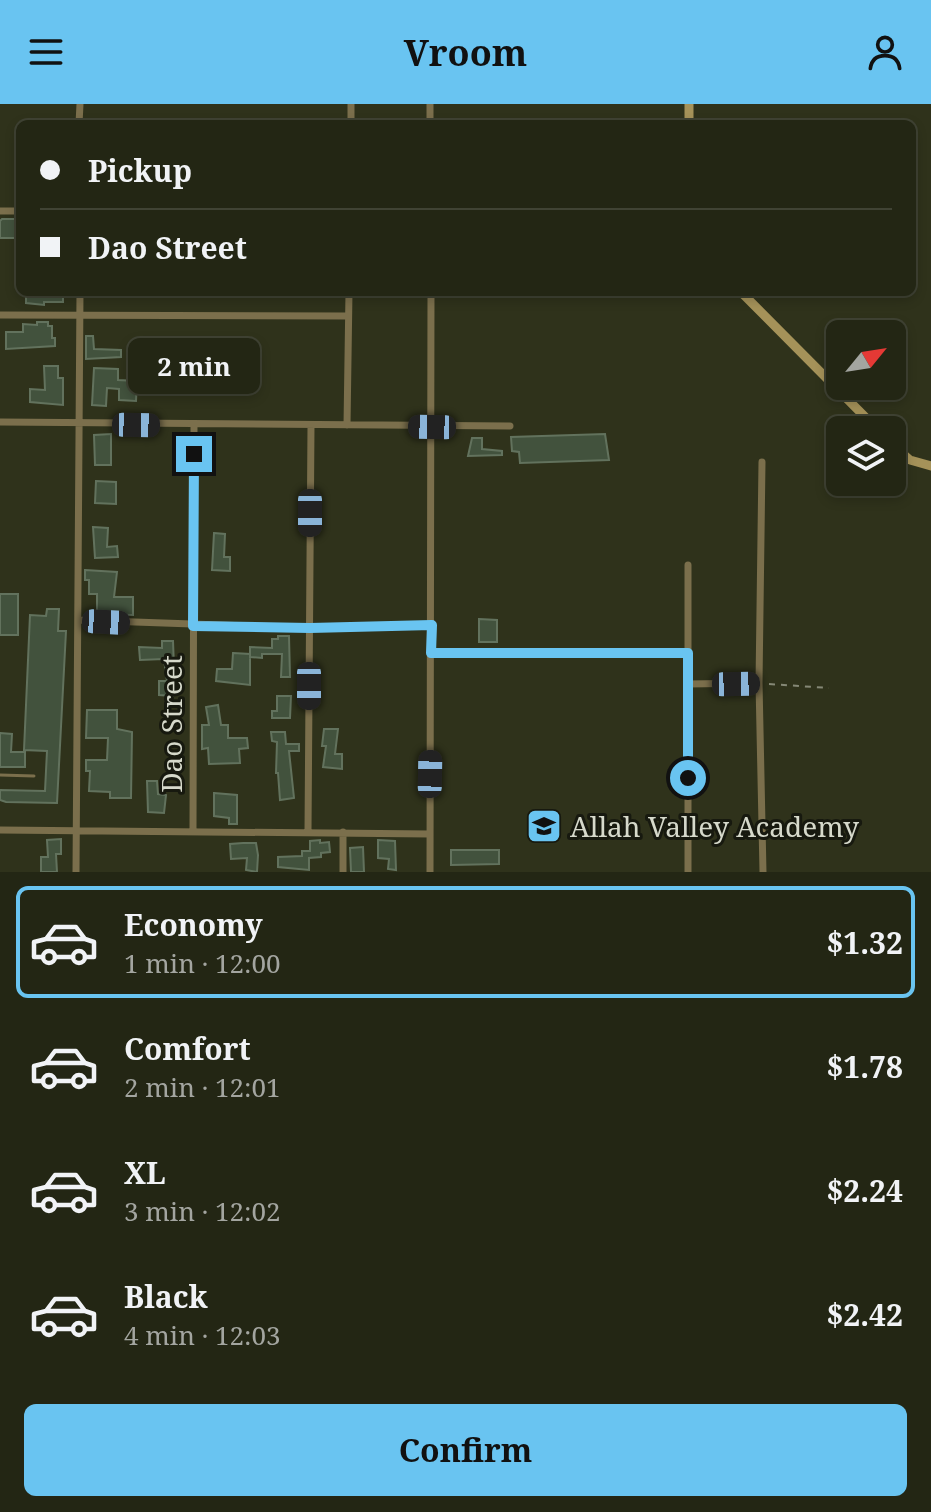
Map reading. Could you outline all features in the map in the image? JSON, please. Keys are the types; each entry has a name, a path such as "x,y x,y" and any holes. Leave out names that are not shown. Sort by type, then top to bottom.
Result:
{"street":[{"path":"76,872 80,296"},
{"path":"347,425 349,296"},
{"path":"430,872 431,296"},
{"path":"745,296 864,416"},
{"path":"0,315 348,316"},
{"path":"0,422 194,426 510,426"},
{"name":"Dao Street","path":"193,830 194,426"},
{"path":"308,831 311,426"},
{"path":"906,456 931,466"},
{"path":"762,462 759,683 763,872"},
{"path":"688,565 688,872"},
{"path":"78,620 310,628 432,625"},
{"path":"431,653 688,653"},
{"path":"688,684 759,683"},
{"path":"0,830 430,834"},
{"path":"343,832 343,872"}],"lane":[{"path":"0,775 34,776"}],"path":[{"path":"759,683 829,688"}],"building":[{"path":"16,219 16,238 0,238 0,221"},
{"path":"26,296 63,296 63,302 44,302 44,305 26,303"},
{"path":"37,322 48,322 48,326 52,326 55,346 6,349 6,332 23,332 23,324 37,325"},
{"path":"86,336 93,336 94,349 121,350 121,357 86,359"},
{"path":"44,366 58,366 58,378 63,378 63,405 30,402 30,389 45,390"},
{"path":"94,368 118,369 118,380 137,381 136,401 119,400 119,389 107,388 106,406 92,405"},
{"path":"111,434 111,465 95,465 94,435"},
{"path":"605,434 609,460 520,463 519,452 512,451 511,437"},
{"path":"472,438 482,438 482,449 502,451 502,455 468,456"},
{"path":"96,481 116,482 116,504 95,503"},
{"path":"93,527 108,528 107,547 117,546 118,557 95,558"},
{"path":"214,533 225,534 224,557 230,557 230,571 212,570"},
{"path":"85,570 117,572 114,597 133,597 133,615 97,614 97,594 89,594"},
{"path":"0,594 18,594 18,635 0,635"},
{"path":"47,609 59,609 58,631 66,631 57,803 6,802 0,800 0,790 45,791 47,751 24,750 30,615 46,616"},
{"path":"479,619 497,620 497,642 479,642"},
{"path":"278,636 289,636 290,677 281,677 282,654 250,657 250,647 272,648 272,639 278,639"},
{"path":"162,641 173,641 174,667 182,669 181,678 174,677 173,696 159,695 159,681 167,681 164,659 140,660 139,647 162,648"},
{"path":"233,653 250,654 250,685 216,681 217,669 232,669"},
{"path":"277,696 291,696 290,718 272,718 272,711 277,711"},
{"path":"218,705 221,725 228,725 228,738 247,738 248,748 239,749 240,763 209,764 208,748 202,749 202,725 209,725 206,707"},
{"path":"87,710 117,710 117,729 132,732 131,798 110,798 110,792 89,791 90,771 86,771 86,760 107,760 108,738 86,738"},
{"path":"324,729 338,729 335,754 342,754 342,769 323,767 326,746 322,746"},
{"path":"271,732 285,732 286,744 299,744 299,751 289,751 294,798 280,800 276,773 277,742 272,741"},
{"path":"0,733 12,734 11,752 25,752 25,767 0,767"},
{"path":"147,781 157,781 158,794 166,795 164,813 148,812"},
{"path":"214,793 237,795 237,824 229,824 229,818 214,816"},
{"path":"61,839 61,854 56,854 57,872 41,872 41,857 48,857 47,840"},
{"path":"320,840 320,843 329,842 330,852 309,858 309,870 278,867 278,857 302,856 302,851 310,851 310,841"},
{"path":"378,840 395,841 396,870 388,869 389,859 378,858"},
{"path":"256,843 257,872 246,870 247,858 231,859 230,844"},
{"path":"363,847 364,872 351,872 350,848"},
{"path":"451,850 499,850 499,864 451,865"}],"place":[{"name":"Allah Valley Academy","path":"544,826"}],"route":[{"path":"194,454 193,626 310,628 432,625 431,653 688,653 688,778"}]}
